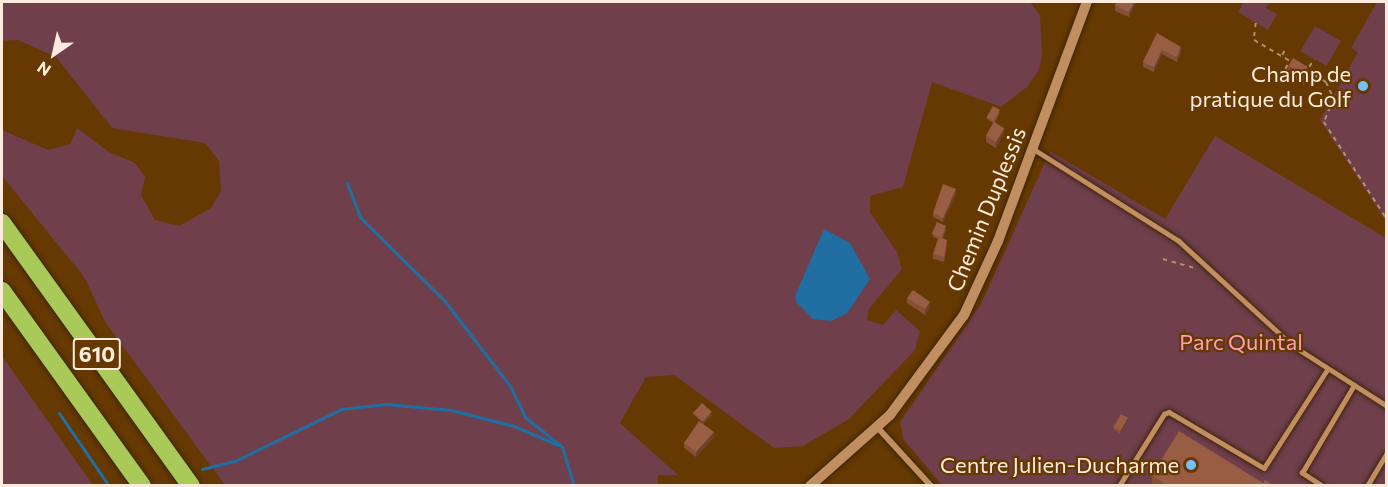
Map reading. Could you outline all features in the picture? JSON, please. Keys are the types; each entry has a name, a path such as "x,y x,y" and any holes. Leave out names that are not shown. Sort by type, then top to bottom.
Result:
{"highway":[{"name":"610","path":"2,223 191,486"},
{"name":"610","path":"2,291 142,486"}],"street":[{"name":"Chemin Duplessis","path":"810,486 878,428 911,391 964,315 987,268 1087,2"},
{"path":"878,428 931,486"}],"lane":[{"path":"1032,148 1179,241 1274,330 1328,370 1386,405"},
{"path":"1119,486 1164,414 1169,412 1264,468 1328,370"},
{"path":"1322,486 1302,473 1354,385"},
{"path":"1368,486 1386,454"}],"path":[{"path":"1256,23 1254,40 1326,82 1334,99 1324,122 1386,218"},
{"path":"1281,56 1286,48"},
{"path":"1307,71 1314,59"},
{"path":"1290,61 1285,69 1290,72"},
{"path":"1163,258 1201,271"}],"green space":[{"path":"2,2 1030,2 1040,15 1042,55 1039,70 1027,87 1001,107 932,82 903,187 870,196 870,212 897,252 902,269 869,309 867,320 883,325 896,310 920,331 915,350 849,419 803,446 774,448 674,375 646,377 620,423 678,475 658,475 658,485 225,485 105,322 85,278 2,176 2,130 48,150 70,144 77,128 109,152 135,163 145,177 141,195 155,220 179,226 211,208 221,191 219,161 205,143 112,128 56,57 18,40 2,41"},
{"path":"1244,2 1270,2 1266,8 1277,14 1268,30 1238,12"},
{"name":"Champ de pratique du Golf","path":"1377,2 1386,2 1386,221 1320,120 1358,52 1351,48"},
{"path":"1315,26 1341,41 1326,66 1300,51"},
{"name":"Parc Quintal","path":"1215,136 1386,238 1386,485 942,485 903,439 900,422 981,304 1050,151 1165,219"},
{"path":"2,356 40,410 93,485 2,485"}],"water":[{"path":"824,229 850,243 870,279 847,313 831,321 813,319 796,302 795,296"}],"building":[{"path":"1117,2 1134,2 1129,12 1115,5"},
{"path":"1157,33 1181,47 1177,57 1162,50 1154,67 1143,62"},
{"path":"1293,58 1308,67 1303,74 1288,66"},
{"path":"993,106 1000,110 993,121 986,117"},
{"path":"994,122 1004,128 996,142 986,136"},
{"path":"943,184 956,189 943,218 933,213"},
{"path":"937,222 946,226 941,238 932,234"},
{"path":"939,237 947,240 944,257 933,254"},
{"path":"913,290 930,302 925,309 907,298"},
{"path":"702,403 712,412 703,421 693,413"},
{"path":"1121,414 1128,418 1120,431 1114,427"},
{"path":"699,421 714,432 696,452 684,443"},
{"name":"Centre Julien-Ducharme","path":"1179,431 1263,483 1265,480 1274,486 1168,486 1152,475"}],"waterway":[{"path":"347,183 360,217 444,300 510,386 525,417 562,447 574,486"},
{"path":"202,469 235,461 341,409 386,404 451,410 514,426 558,445"},
{"path":"59,413 109,486"}],"place":[{"name":"Champ de pratique du Golf","path":"1363,86"},
{"name":"Centre Julien-Ducharme","path":"1191,465"}]}
